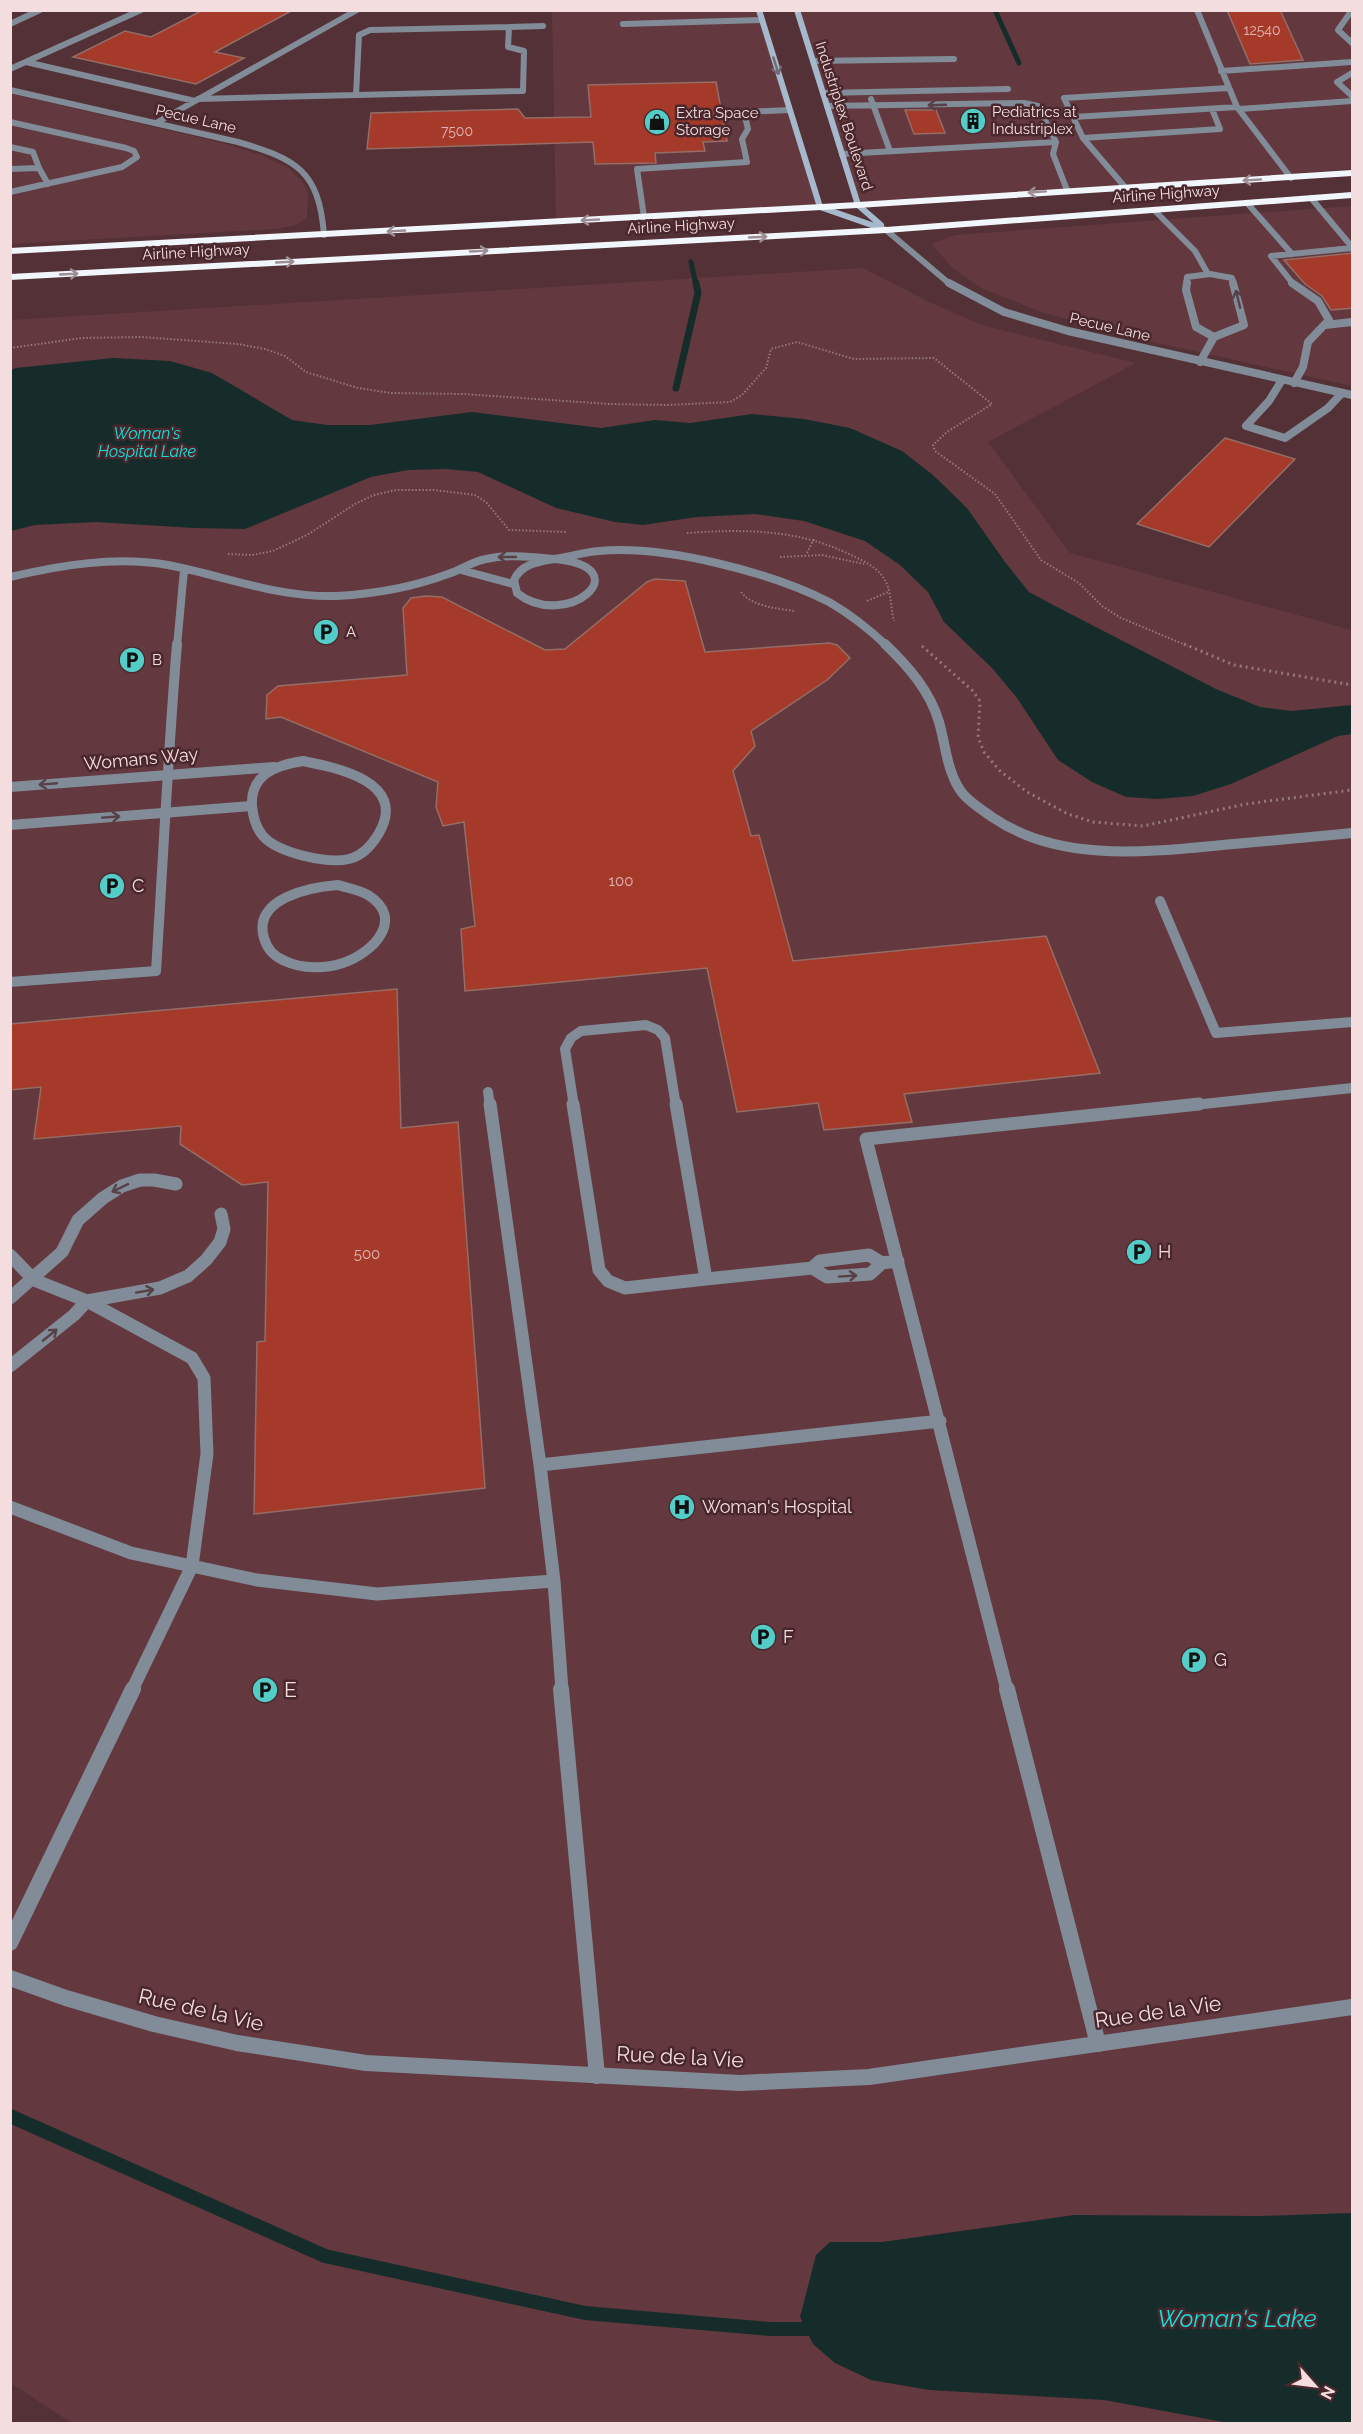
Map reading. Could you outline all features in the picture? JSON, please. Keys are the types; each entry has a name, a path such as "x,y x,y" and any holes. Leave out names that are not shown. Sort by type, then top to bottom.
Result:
{"highway":[{"name":"Airline Highway","path":"10,251 858,205 1124,186 1353,173"},
{"name":"Airline Highway","path":"10,277 886,230 1353,195"}],"street":[{"path":"12,23 40,10"},
{"path":"10,69 141,10"},
{"path":"156,123 357,10"},
{"path":"759,10 820,207"},
{"name":"Industriplex Boulevard","path":"797,10 858,205 886,230"},
{"path":"1197,10 1238,109 1291,178"},
{"path":"1352,10 1338,30 1353,43"},
{"path":"622,24 761,20"},
{"path":"356,94 359,35 370,30 543,26"},
{"path":"26,62 196,100 523,91 524,51 508,47 509,27"},
{"path":"813,61 954,59"},
{"path":"1221,71 1353,62"},
{"path":"1353,73 1337,82 1353,96"},
{"path":"1124,186 1083,138 1064,98 1228,87"},
{"path":"823,93 1008,89"},
{"name":"Pecue Lane","path":"10,90 252,147 292,164 312,181 319,196 324,235"},
{"path":"869,92 891,151"},
{"path":"1074,117 1353,101"},
{"path":"830,114 874,109 1012,102 1038,106 1056,142 1053,154 1067,190"},
{"path":"827,106 874,109"},
{"path":"1083,138 1220,129 1212,109"},
{"path":"644,217 637,169 747,162 742,140 748,129 744,112 789,110"},
{"path":"10,122 126,148 134,151 137,157 122,167 10,192"},
{"path":"842,154 1056,142"},
{"path":"10,147 33,152 48,184"},
{"path":"10,169 39,168"},
{"path":"1311,198 1353,248"},
{"path":"1247,203 1292,254"},
{"name":"Industriplex Boulevard","path":"820,207 886,230"},
{"path":"1154,210 1195,251 1208,274"},
{"name":"Pecue Lane","path":"886,230 942,279 968,295 1005,312 1038,323 1200,362 1353,395"},
{"path":"1294,382 1304,371 1306,347 1311,338 1329,320 1318,301 1290,282 1271,256 1353,248"},
{"path":"1200,362 1215,337 1244,325 1232,278 1208,274 1188,277 1186,290 1196,327 1215,337"},
{"path":"1325,325 1353,322"},
{"path":"1282,380 1269,401 1246,423 1249,429 1286,438 1328,408 1342,393"},
{"path":"10,577 80,563 145,562 266,591 319,597 416,584 461,570 477,560 493,558 557,559 571,560 592,570 597,577 597,585 592,592 572,603 545,604 523,597 516,591 513,584 521,570 531,564 557,559 600,551 644,553 705,562 791,585 827,601 864,627 890,650 919,683 936,714 951,771 962,793 989,816 1017,832 1087,849 1126,853 1353,833"},
{"path":"10,982 156,971 166,813 166,774 184,570"},
{"path":"461,570 513,584"},
{"path":"303,761 328,765 364,780 379,791 387,803 386,819 380,834 370,846 356,856 327,860 276,846 264,837 255,824 252,806 251,790 259,778 274,767 303,761"},
{"name":"Womans Way","path":"10,787 274,767"},
{"path":"10,825 252,806"},
{"path":"338,885 357,889 373,897 383,908 387,921 384,935 374,947 359,958 340,965 320,968 300,966 282,961 269,952 262,940 261,926 267,913 280,900 297,892 317,886 338,885"},
{"path":"1160,902 1215,1033 1353,1022"},
{"path":"706,1280 665,1038 658,1030 646,1025 581,1031 571,1038 565,1049 598,1270 608,1281 625,1288 706,1280 812,1268 820,1261 869,1255 882,1263"},
{"path":"1098,2044 866,1139 1353,1088"},
{"path":"488,1092 554,1581 566,1751 597,2076"},
{"path":"10,1298 34,1280 64,1249 74,1225 92,1206 112,1192 137,1180 157,1179 176,1184"},
{"path":"10,1366 74,1315 87,1301 160,1288 188,1276 206,1260 220,1242 224,1228 221,1214"},
{"path":"10,1255 34,1280 87,1301 192,1358 204,1378 207,1454 192,1566 10,1942"},
{"path":"812,1268 827,1277 870,1274 882,1263 898,1261"},
{"path":"540,1465 940,1421"},
{"path":"10,1507 131,1553 257,1580 377,1594 554,1581"},
{"name":"Rue de la Vie","path":"10,1978 66,1998 154,2024 295,2053 366,2063 740,2083 869,2077 1353,2007"}],"path":[{"path":"10,348 82,338 141,337 238,344 265,349 285,356 306,372 358,388 391,393 463,394 609,404 668,405 730,402 752,387 766,368 771,349 797,342 854,359 934,358 992,404 987,410 947,432 933,445 935,451 995,494 1041,560 1079,583 1102,606 1121,618 1234,665 1353,685"},
{"path":"226,554 263,554 288,547 374,495 398,490 474,494 486,501 503,526 509,530 576,533"},
{"path":"686,533 749,529 786,532 840,548 872,567 885,578 890,611 896,624"},
{"path":"807,553 814,539"},
{"path":"916,640 973,691 980,701 978,737 984,752 999,770 1027,792 1068,814 1093,822 1143,826 1246,804 1353,790"}],"shaded area":[{"path":"552,11 759,11 820,207 556,222"},
{"path":"797,11 1352,11 1352,169 858,205"},
{"path":"11,94 223,143 261,155 289,168 304,184 308,194 307,218 296,225 275,229 11,244"},
{"path":"1352,206 1352,386 1144,340 1041,312 981,288 952,267 931,244 955,235"},
{"name":"Woman's Hospital","path":"863,268 929,302 982,325 1136,363 988,442 1070,553 1352,630 1352,2423 73,2424 11,2383 11,320"}],"water":[{"name":"Woman's Hospital Lake","path":"113,358 170,361 212,373 292,420 327,425 370,425 472,412 601,428 655,420 690,423 752,414 804,419 850,428 902,451 933,475 967,508 1029,592 1216,689 1260,707 1292,711 1352,705 1352,734 1338,736 1231,784 1193,796 1158,799 1126,797 1092,782 1058,760 1017,698 992,668 944,622 928,592 900,565 865,541 804,521 755,514 697,517 643,525 615,522 556,508 478,472 447,469 408,470 371,477 245,529 96,522 35,525 11,531 11,370"},
{"name":"Woman's Lake","path":"1352,2213 1352,2423 1229,2423 1104,2400 929,2390 871,2380 835,2363 813,2344 800,2317 816,2255 830,2242 882,2242 1074,2215 1260,2216"}],"building":[{"path":"203,10 293,10 215,52 244,58 196,84 73,57 125,31 151,37"},
{"path":"1227,10 1280,10 1303,60 1250,64"},
{"path":"716,82 727,141 703,142 705,151 655,153 656,163 595,164 593,142 367,149 371,113 518,109 525,118 591,117 588,85"},
{"path":"905,110 936,110 945,133 914,134"},
{"path":"1353,253 1353,308 1331,310 1322,296 1305,284 1284,260"},
{"path":"1225,438 1295,459 1209,547 1137,524"},
{"path":"655,579 685,581 705,652 829,643 837,645 850,658 827,680 751,731 755,746 733,771 751,836 759,835 793,961 1046,936 1100,1073 904,1094 912,1122 824,1130 818,1103 737,1112 707,968 465,991 461,929 475,926 464,822 443,826 436,807 438,782 281,717 266,719 267,695 278,686 407,675 403,608 411,598 442,597 545,650 565,649 647,582"},
{"path":"397,989 401,1128 458,1122 485,1488 254,1514 257,1342 265,1341 268,1182 242,1185 180,1144 181,1126 34,1139 41,1087 10,1090 10,1024"}],"waterway":[{"path":"995,10 1019,63"},
{"path":"691,262 696,285"},
{"path":"676,388 698,293 696,283"},
{"path":"10,2116 325,2256 585,2313 770,2329 820,2329"}],"place":[{"name":"Pediatrics at Industriplex","path":"973,121"},
{"name":"Extra Space Storage","path":"657,122"},
{"name":"A","path":"326,632"},
{"name":"B","path":"132,660"},
{"name":"C","path":"112,886"},
{"name":"H","path":"1139,1252"},
{"name":"Woman's Hospital","path":"682,1507"},
{"name":"F","path":"763,1637"},
{"name":"G","path":"1194,1660"},
{"name":"E","path":"265,1690"}]}
